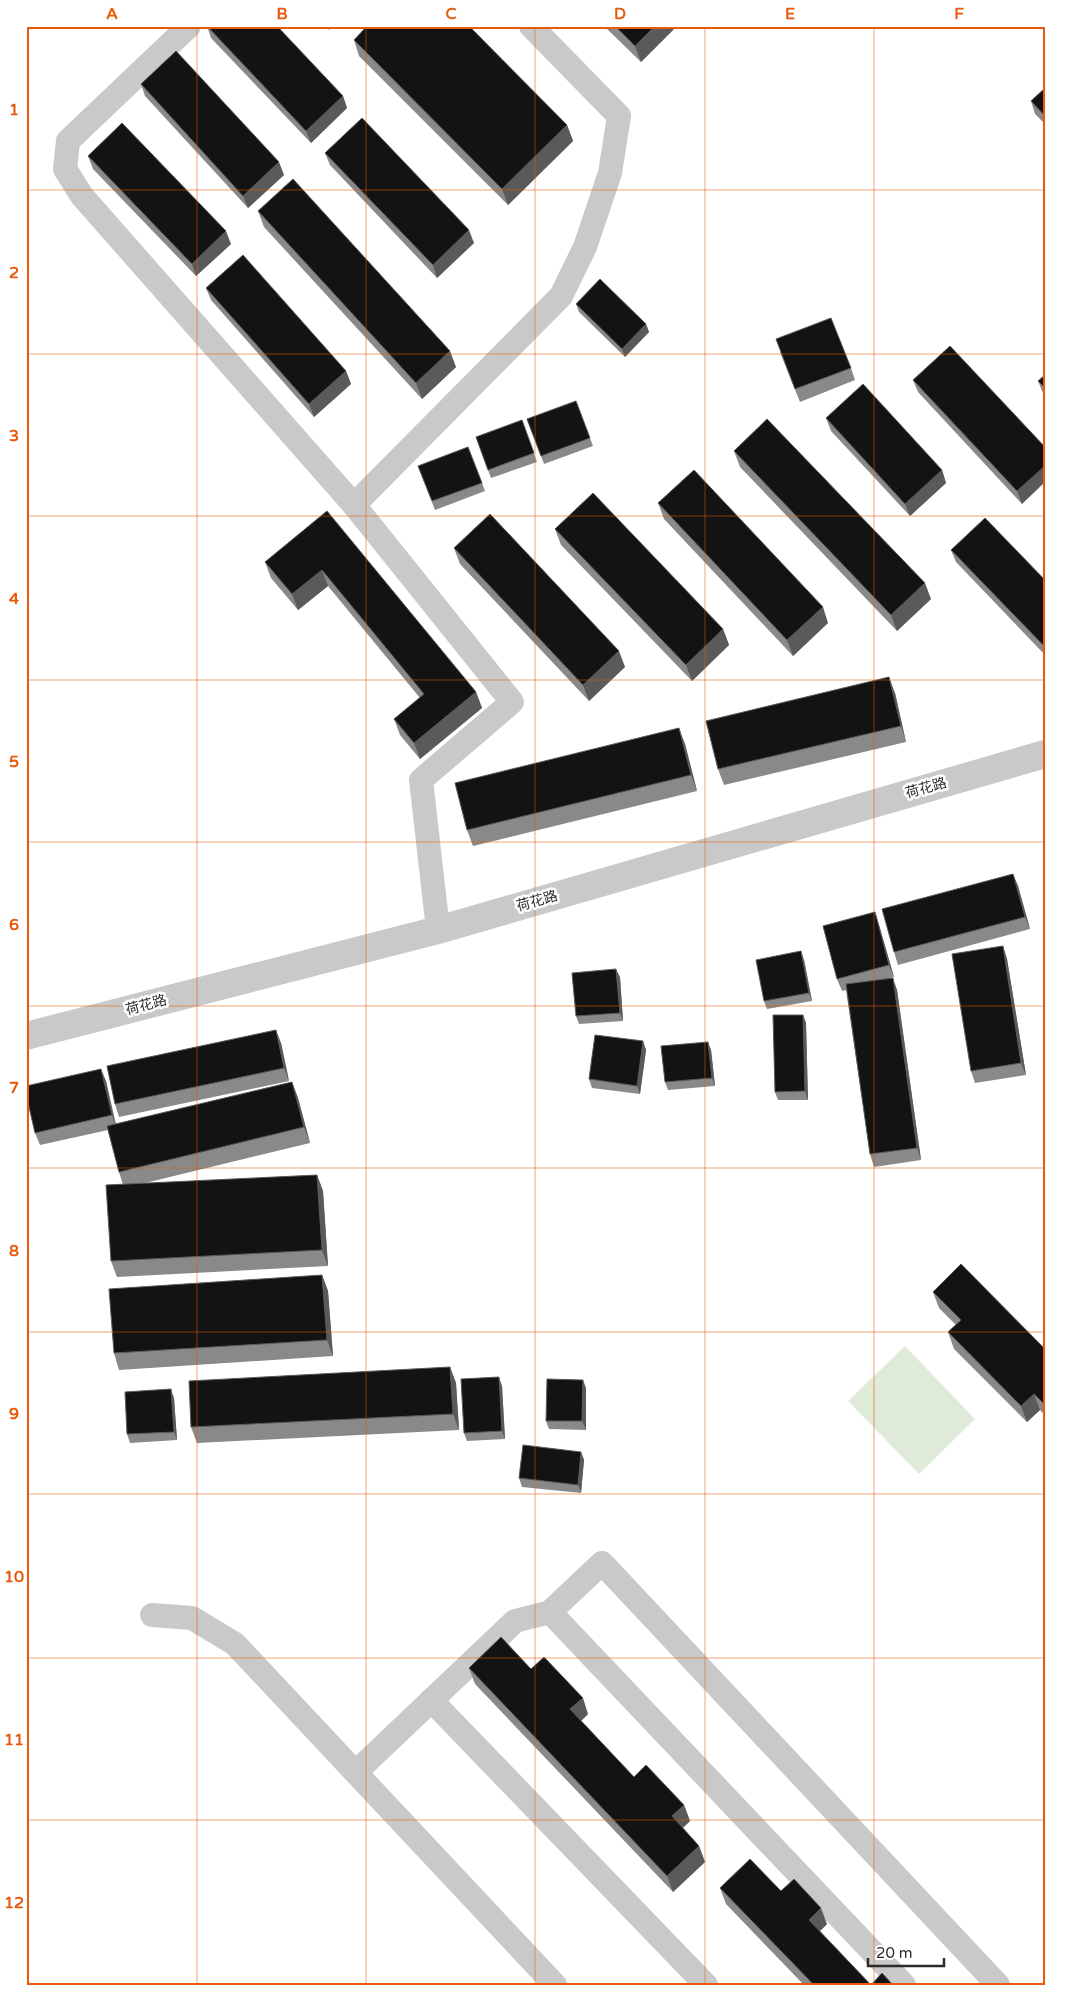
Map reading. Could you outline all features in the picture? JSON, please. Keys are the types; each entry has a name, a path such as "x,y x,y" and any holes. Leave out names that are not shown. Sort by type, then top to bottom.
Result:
{"street":[{"path":"189,26 68,141 65,169 82,196 354,505 512,702 421,780 438,930"},
{"path":"354,505 561,296 585,247 610,173 619,116 531,26"},
{"name":"荷花路","path":"26,1036 438,930 1045,754"},
{"path":"356,1772 515,1621 550,1612 602,1563 998,1985"},
{"path":"550,1612 904,1985"},
{"path":"152,1615 192,1618 236,1644 555,1985"},
{"path":"431,1700 706,1985"}],"green space":[{"path":"905,1346 975,1419 919,1474 848,1401"}],"building":[{"path":"207,26 277,26 343,96 306,131"},
{"path":"367,26 469,26 567,125 502,189 354,40"},
{"path":"615,26 655,26 635,46"},
{"path":"176,51 279,162 243,196 141,84"},
{"path":"1045,88 1045,116 1031,101"},
{"path":"362,118 469,230 433,265 325,153"},
{"path":"122,123 226,231 192,264 88,156"},
{"path":"293,179 450,351 416,383 258,211"},
{"path":"243,255 346,371 309,404 206,288"},
{"path":"600,279 646,324 622,349 576,304"},
{"path":"831,318 851,368 795,389 776,339"},
{"path":"950,346 1045,447 1045,466 1017,491 913,380"},
{"path":"1045,375 1045,388 1038,381"},
{"path":"863,384 942,470 905,504 826,418"},
{"path":"576,401 590,438 541,456 527,419"},
{"path":"767,419 925,583 891,615 734,451"},
{"path":"522,420 534,453 488,470 476,437"},
{"path":"468,447 482,483 432,501 418,466"},
{"path":"694,470 823,607 787,640 658,503"},
{"path":"593,493 723,629 686,665 555,529"},
{"path":"327,511 476,692 414,743 394,719 424,694 322,570 292,594 265,562"},
{"path":"490,514 619,651 583,685 454,548"},
{"path":"985,518 1045,580 1045,647 951,550"},
{"path":"889,677 901,726 718,769 706,721"},
{"path":"679,728 691,775 467,830 455,783"},
{"path":"1013,874 1025,917 894,952 882,909"},
{"path":"875,912 889,965 837,979 823,926"},
{"path":"1003,946 1021,1063 971,1071 952,954"},
{"path":"801,951 809,993 764,1001 756,960"},
{"path":"616,969 620,1013 576,1016 572,973"},
{"path":"893,978 917,1148 870,1154 846,984"},
{"path":"773,1015 803,1015 805,1091 775,1092"},
{"path":"276,1030 284,1068 115,1104 107,1066"},
{"path":"595,1035 643,1041 637,1086 589,1079"},
{"path":"708,1042 712,1078 665,1082 661,1046"},
{"path":"101,1069 112,1115 35,1133 26,1094 26,1086"},
{"path":"292,1082 304,1127 119,1172 107,1126"},
{"path":"317,1175 322,1250 111,1261 106,1185"},
{"path":"961,1264 1045,1349 1045,1405 1034,1394 1021,1406 948,1332 961,1320 933,1292"},
{"path":"322,1275 327,1340 114,1353 109,1289"},
{"path":"450,1367 453,1414 191,1427 189,1381"},
{"path":"499,1377 502,1431 464,1433 461,1379"},
{"path":"547,1379 583,1380 582,1421 546,1421"},
{"path":"171,1389 174,1432 127,1434 125,1392"},
{"path":"523,1445 581,1452 578,1485 519,1478"},
{"path":"501,1637 531,1669 544,1657 583,1698 570,1709 634,1777 646,1765 684,1805 672,1816 699,1846 667,1876 469,1668"},
{"path":"750,1859 781,1891 794,1879 821,1908 809,1920 871,1985 814,1985 720,1888"},
{"path":"882,1973 893,1985 871,1985"}]}
